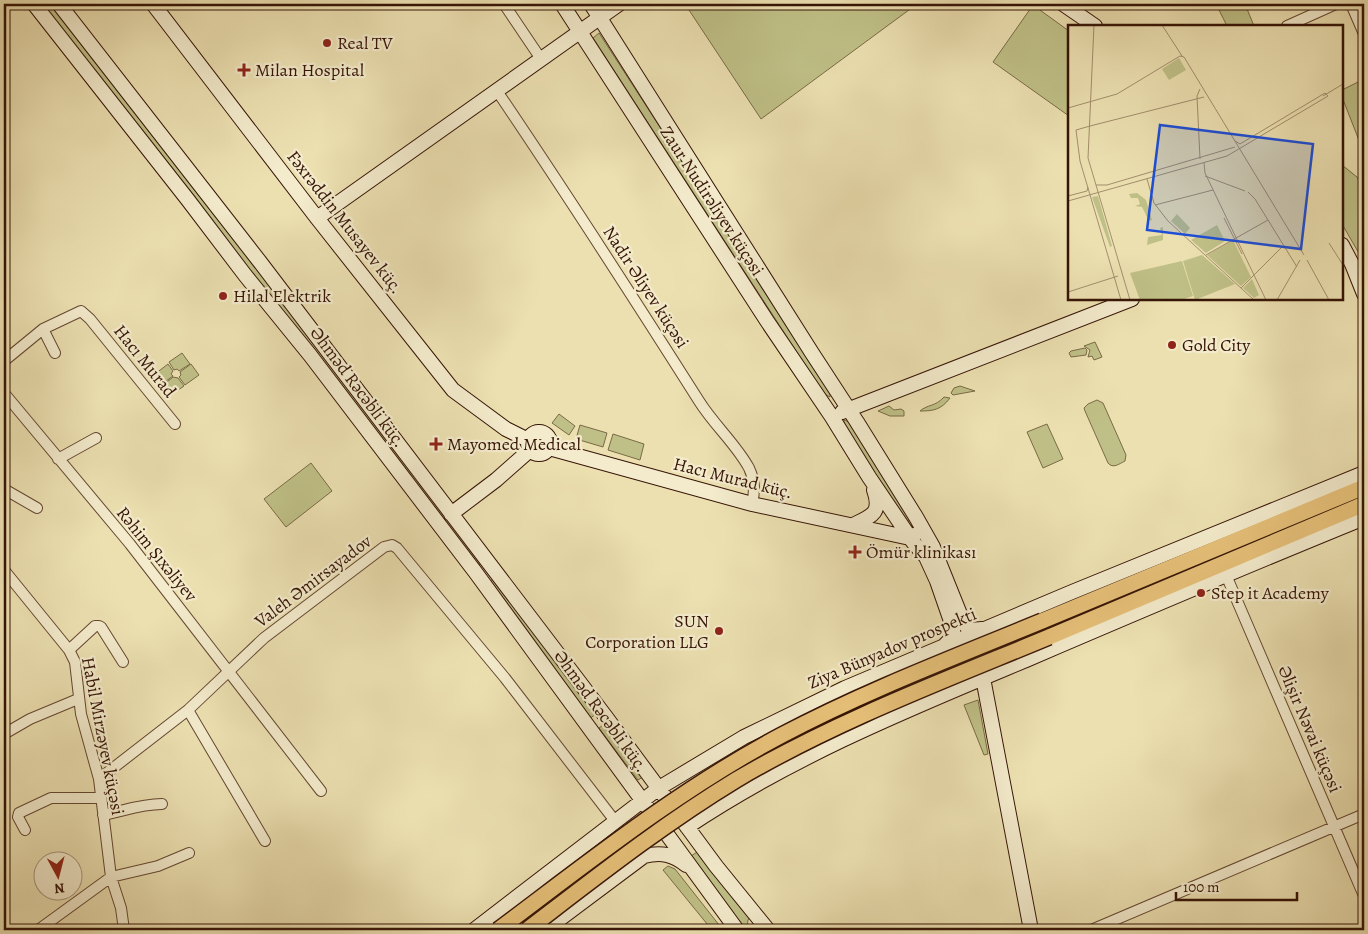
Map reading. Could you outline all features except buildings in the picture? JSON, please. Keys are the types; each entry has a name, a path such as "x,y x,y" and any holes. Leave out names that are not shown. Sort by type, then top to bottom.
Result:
{"main road":[{"name":"Əhməd Rəcəbli küç.","path":"34,4 245,275 310,355 476,573 591,728 697,876"},
{"name":"Əhməd Rəcəbli küç.","path":"58,4 260,262 606,717 687,827 768,930"},
{"name":"Fəxrəddin Musayev küç.","path":"154,4 317,218 453,390 529,445"},
{"name":"Zaur Nudirəliyev küçəsi","path":"562,4 832,417 869,477 910,538 926,557 952,621 954,633 945,645"},
{"name":"Zaur Nudirəliyev küçəsi","path":"591,4 916,518 933,547 964,624 971,630 983,629"},
{"path":"317,218 619,4"},
{"path":"1063,4 1094,25"},
{"path":"1343,247 1364,294"},
{"path":"832,417 848,408 1129,300"},
{"path":"451,514 496,480 529,445"},
{"name":"Hacı Murad küç.","path":"529,445 532,452 540,454 549,448 752,504 910,538"},
{"name":"Ziya Bünyadov prospekti","path":"474,930 659,788 744,737 817,700 945,645 1364,473"},
{"path":"853,525 872,516 877,508 876,498 869,477"},
{"name":"Ziya Bünyadov prospekti","path":"498,930 628,832 729,765 782,735 841,706 1364,487"},
{"path":"527,930 638,845 737,780 789,751 873,711 1364,504"},
{"path":"1077,606 1212,535 1311,509"},
{"path":"910,538 916,533 916,518"},
{"path":"687,827 814,752 862,730 1364,518"},
{"path":"1083,622 1226,575 1317,524"},
{"path":"476,573 489,564"},
{"path":"983,678 1031,930"},
{"path":"591,728 606,717"},
{"path":"744,737 733,752 732,758 737,770 746,777 754,778 775,774"},
{"path":"545,930 644,856 657,854 670,855 680,860 697,876 737,930"},
{"path":"561,862 583,856 594,862 600,872 600,878 598,885 591,895"}],"street":[{"path":"504,4 541,59"},
{"path":"1289,25 1336,4"},
{"path":"1351,4 1364,34"},
{"name":"Nadir Əliyev küçəsi","path":"498,91 669,351 714,424 734,446 749,468 755,483 752,504"},
{"name":"Hacı Murad","path":"43,330 81,311 90,318 175,424"},
{"path":"4,361 43,330 54,353"},
{"name":"Rəhim Şıxəliyev","path":"4,393 130,544 321,791"},
{"path":"58,459 96,438"},
{"path":"4,489 38,508"},
{"name":"Valeh Əmirsayadov","path":"99,779 188,710 272,633 384,547 392,545 397,548 505,678 615,821"},
{"name":"Habil Mirzəyev küçəsi","path":"4,570 69,650 75,662 78,698 99,779 111,877 121,908 124,930"},
{"name":"Əlişir Nəvai küçəsi","path":"1226,575 1364,896"},
{"path":"69,650 95,626 99,626 102,627 123,662"},
{"path":"4,734 30,719 78,698"},
{"path":"188,710 265,841"},
{"path":"25,830 18,817 19,814 46,800 51,798 101,798"},
{"path":"103,816 129,810 138,805 162,804"},
{"path":"1091,930 1364,814"},
{"path":"38,930 111,877 158,866 189,853"}],"green space":[{"path":"39,4 50,4 484,562 479,565"},
{"path":"685,4 917,4 761,119"},
{"path":"1216,4 1245,4 1254,25 1226,25"},
{"path":"1033,5 1068,30 1068,115 993,62"},
{"path":"599,33 830,390 830,397 824,394 593,38"},
{"path":"1364,79 1364,153 1343,100 1343,90"},
{"path":"1343,166 1357,177 1364,189 1364,206 1359,208 1364,222 1364,262 1343,226"},
{"path":"1095,342 1102,357 1094,360 1092,356 1088,357 1090,350 1084,346"},
{"path":"1085,348 1087,350 1086,355 1071,357 1069,353 1071,351"},
{"path":"182,353 190,364 179,371 177,369 174,370 169,362"},
{"path":"168,364 173,371 171,374 173,376 162,384 155,374"},
{"path":"191,364 199,375 185,385 179,377 181,375 180,372"},
{"path":"173,377 178,378 184,386 171,395 163,385"},
{"path":"960,386 975,391 953,395 951,393 954,388"},
{"path":"944,397 950,398 940,407 933,410 920,411 938,402"},
{"path":"1097,400 1103,403 1126,455 1125,461 1116,465 1112,466 1108,463 1084,408"},
{"path":"889,406 894,410 901,409 904,411 904,416 890,416 878,411"},
{"path":"559,414 575,426 569,435 552,423"},
{"path":"844,420 852,423 909,516 906,527 844,428"},
{"path":"1047,424 1063,459 1043,468 1027,432"},
{"path":"580,425 607,433 603,447 576,439"},
{"path":"613,434 644,444 640,460 608,450"},
{"path":"311,463 332,491 286,527 264,499"},
{"path":"495,578 595,715 590,718 490,581"},
{"path":"978,700 988,754 984,755 964,705"},
{"path":"603,725 643,777 638,780 599,728"},
{"path":"697,852 750,917 747,930 745,930 691,856"},
{"path":"668,866 675,869 723,930 712,930 663,870"}],"place":[{"name":"Real TV","path":"327,43"},
{"name":"Milan Hospital","path":"244,70"},
{"name":"Hilal Elektrik","path":"223,296"},
{"name":"Gold City","path":"1172,345"},
{"name":"Mayomed Medical","path":"436,444"},
{"name":"Ömür klinikası","path":"855,552"},
{"name":"Step it Academy","path":"1201,593"},
{"name":"SUN Corporation LLG","path":"719,631"}]}
